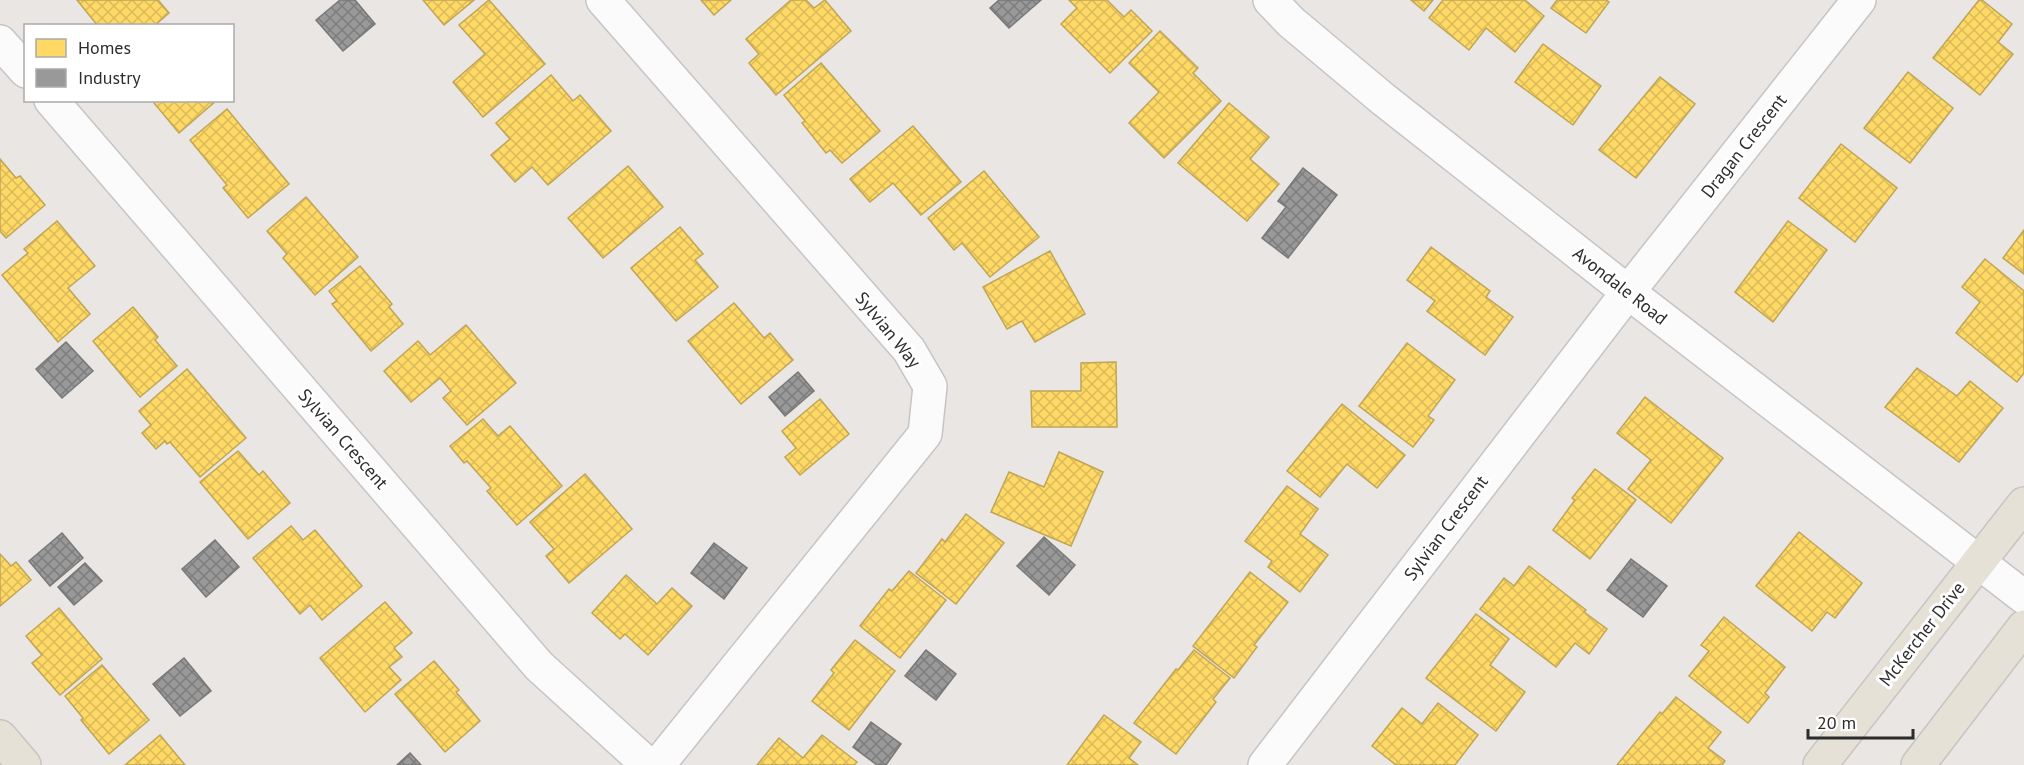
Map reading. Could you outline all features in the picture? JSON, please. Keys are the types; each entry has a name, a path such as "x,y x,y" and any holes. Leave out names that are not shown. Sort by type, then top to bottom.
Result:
{"main road":[{"name":"McKercher Drive","path":"1820,765 2024,504"},
{"path":"1918,765 2024,627"},
{"path":"0,737 24,765"}],"street":[{"name":"Sylvian Way","path":"603,0 909,350 930,386 925,434 658,765"},
{"name":"Avondale Road","path":"1270,0 1291,22 1383,99 1628,292 2024,597"},
{"name":"Dragan Crescent","path":"1628,292 1859,0"},
{"path":"0,42 24,69"},
{"name":"Sylvian Crescent","path":"53,102 539,666 648,765"},
{"name":"Sylvian Crescent","path":"1265,765 1628,292"}],"building: Homes":[{"path":"77,0 158,0 169,13 156,24 96,24"},
{"path":"423,0 474,0 444,25"},
{"path":"489,0 545,64 483,117 453,82 485,54 459,25"},
{"path":"701,0 731,0 714,15"},
{"path":"791,0 806,0 814,8 825,0 851,31 776,95 749,63 759,54 746,39"},
{"path":"1069,0 1107,0 1124,17 1131,10 1152,31 1110,73 1061,24 1077,8"},
{"path":"1411,0 1433,0 1424,11"},
{"path":"1443,0 1525,0 1544,16 1515,52 1486,28 1469,50 1429,18"},
{"path":"1557,0 1606,0 1609,2 1586,33 1551,8"},
{"path":"1979,0 2012,24 1998,42 2013,54 1980,95 1933,58"},
{"path":"1160,31 1198,68 1193,73 1221,101 1164,158 1129,123 1159,92 1129,63"},
{"path":"1543,44 1601,86 1573,125 1515,82"},
{"path":"821,63 880,131 842,163 830,150 826,153 802,123 805,121 784,95"},
{"path":"1908,72 1953,108 1910,163 1864,128"},
{"path":"551,75 573,101 580,95 611,131 548,185 532,167 515,182 491,155 510,139 496,123"},
{"path":"1660,77 1695,104 1636,178 1599,150"},
{"path":"155,102 215,102 179,133"},
{"path":"1229,103 1269,137 1250,159 1279,184 1247,221 1178,163"},
{"path":"227,109 289,184 248,218 223,188 227,185 190,140"},
{"path":"913,126 961,182 921,215 893,183 870,202 850,179"},
{"path":"1841,144 1897,188 1855,242 1799,198"},
{"path":"0,159 16,178 20,176 45,205 6,238 0,231"},
{"path":"628,166 663,207 603,258 568,218"},
{"path":"984,171 1039,237 990,277 962,243 954,250 928,218"},
{"path":"306,197 358,257 315,295 283,258 287,254 267,231"},
{"path":"57,221 95,266 68,288 90,314 58,342 2,275 28,253 24,249"},
{"path":"1788,221 1827,250 1773,322 1735,292"},
{"path":"680,227 703,254 695,260 718,287 676,321 631,268"},
{"path":"2024,230 2024,274 2003,258"},
{"path":"1431,247 1490,291 1486,297 1513,317 1485,355 1427,311 1435,301 1407,280"},
{"path":"1050,251 1085,314 1035,342 1022,321 1007,329 983,287"},
{"path":"1985,259 2024,291 2024,373 2017,382 1956,333 1980,302 1962,287"},
{"path":"360,266 392,304 389,307 403,324 371,351 332,304 337,301 329,291"},
{"path":"734,303 764,338 770,333 793,360 741,404 688,341"},
{"path":"133,307 158,337 155,340 177,366 140,397 93,341"},
{"path":"466,325 516,383 467,425 443,398 451,391 440,378 411,402 384,371 418,341 430,355"},
{"path":"1407,343 1455,380 1428,416 1434,420 1413,447 1359,406"},
{"path":"1116,362 1117,427 1032,427 1031,391 1081,391 1081,363"},
{"path":"1917,368 1957,396 1970,381 2003,408 1959,462 1885,407"},
{"path":"187,369 246,438 200,477 170,442 167,444 165,441 156,449 142,433 151,425 139,411"},
{"path":"1645,397 1723,458 1671,523 1628,489 1651,460 1617,433"},
{"path":"820,399 849,434 800,475 785,457 796,448 782,431"},
{"path":"1342,404 1405,455 1377,488 1347,464 1320,497 1287,471"},
{"path":"483,419 498,436 510,426 562,486 517,525 487,491 491,488 467,461 464,463 450,446"},
{"path":"238,451 259,475 263,471 290,503 248,539 200,482"},
{"path":"1059,452 1103,472 1071,546 991,512 1009,472 1044,487"},
{"path":"1595,469 1636,500 1590,559 1553,530 1575,500 1572,498"},
{"path":"585,474 632,529 569,583 546,556 554,549 530,522"},
{"path":"1287,486 1318,509 1300,534 1328,555 1300,592 1268,567 1272,561 1245,541"},
{"path":"966,514 1004,543 956,604 916,573 942,539 945,542"},
{"path":"291,526 303,540 315,530 362,586 322,620 310,605 300,614 253,558"},
{"path":"1799,532 1862,583 1835,618 1827,612 1812,631 1756,586"},
{"path":"0,554 11,566 16,562 31,580 0,606"},
{"path":"1529,566 1607,629 1589,654 1575,643 1556,667 1480,609 1504,578 1514,586"},
{"path":"909,571 946,600 900,658 860,626 889,589 892,591"},
{"path":"1250,572 1288,602 1254,645 1257,647 1234,678 1193,646"},
{"path":"626,575 657,604 672,588 692,606 648,655 625,634 620,639 592,613"},
{"path":"385,602 412,633 394,648 402,657 389,667 401,680 365,712 320,658"},
{"path":"59,608 102,659 60,695 32,663 42,655 26,636"},
{"path":"1476,614 1509,639 1490,665 1525,692 1496,731 1426,678"},
{"path":"1724,617 1785,667 1765,693 1769,697 1748,723 1689,676 1709,651 1701,645"},
{"path":"855,640 895,671 849,730 812,701 834,673 831,670"},
{"path":"1194,650 1230,678 1213,699 1216,702 1176,754 1134,723 1176,669 1178,670"},
{"path":"434,661 459,690 456,692 480,721 445,752 395,694"},
{"path":"102,665 149,720 109,754 65,696"},
{"path":"1676,697 1721,732 1708,748 1725,761 1722,765 1617,765 1660,712 1662,714"},
{"path":"1438,703 1478,735 1455,765 1396,765 1372,746 1402,708 1422,724"},
{"path":"1104,715 1141,742 1129,758 1138,765 1067,765"},
{"path":"160,735 185,765 125,765"},
{"path":"822,735 857,762 854,765 757,765 779,738 803,758"}],"building: Industry":[{"path":"340,0 355,0 375,24 343,51 316,20"},
{"path":"999,0 1041,0 1009,28 990,8"},
{"path":"1303,168 1337,195 1288,258 1262,238 1286,207 1278,201"},
{"path":"66,342 93,371 62,398 36,369"},
{"path":"798,372 814,391 785,416 769,397"},
{"path":"62,533 83,558 50,586 29,561"},
{"path":"1044,537 1075,565 1049,595 1017,566"},
{"path":"215,540 239,567 206,597 182,569"},
{"path":"714,543 747,568 724,599 691,573"},
{"path":"1631,559 1667,586 1643,617 1607,590"},
{"path":"85,563 102,581 74,605 58,587"},
{"path":"926,650 956,674 936,700 905,676"},
{"path":"184,658 211,691 180,716 153,684"},
{"path":"871,722 901,744 886,765 877,765 853,747"},
{"path":"410,753 421,765 397,765"}]}
